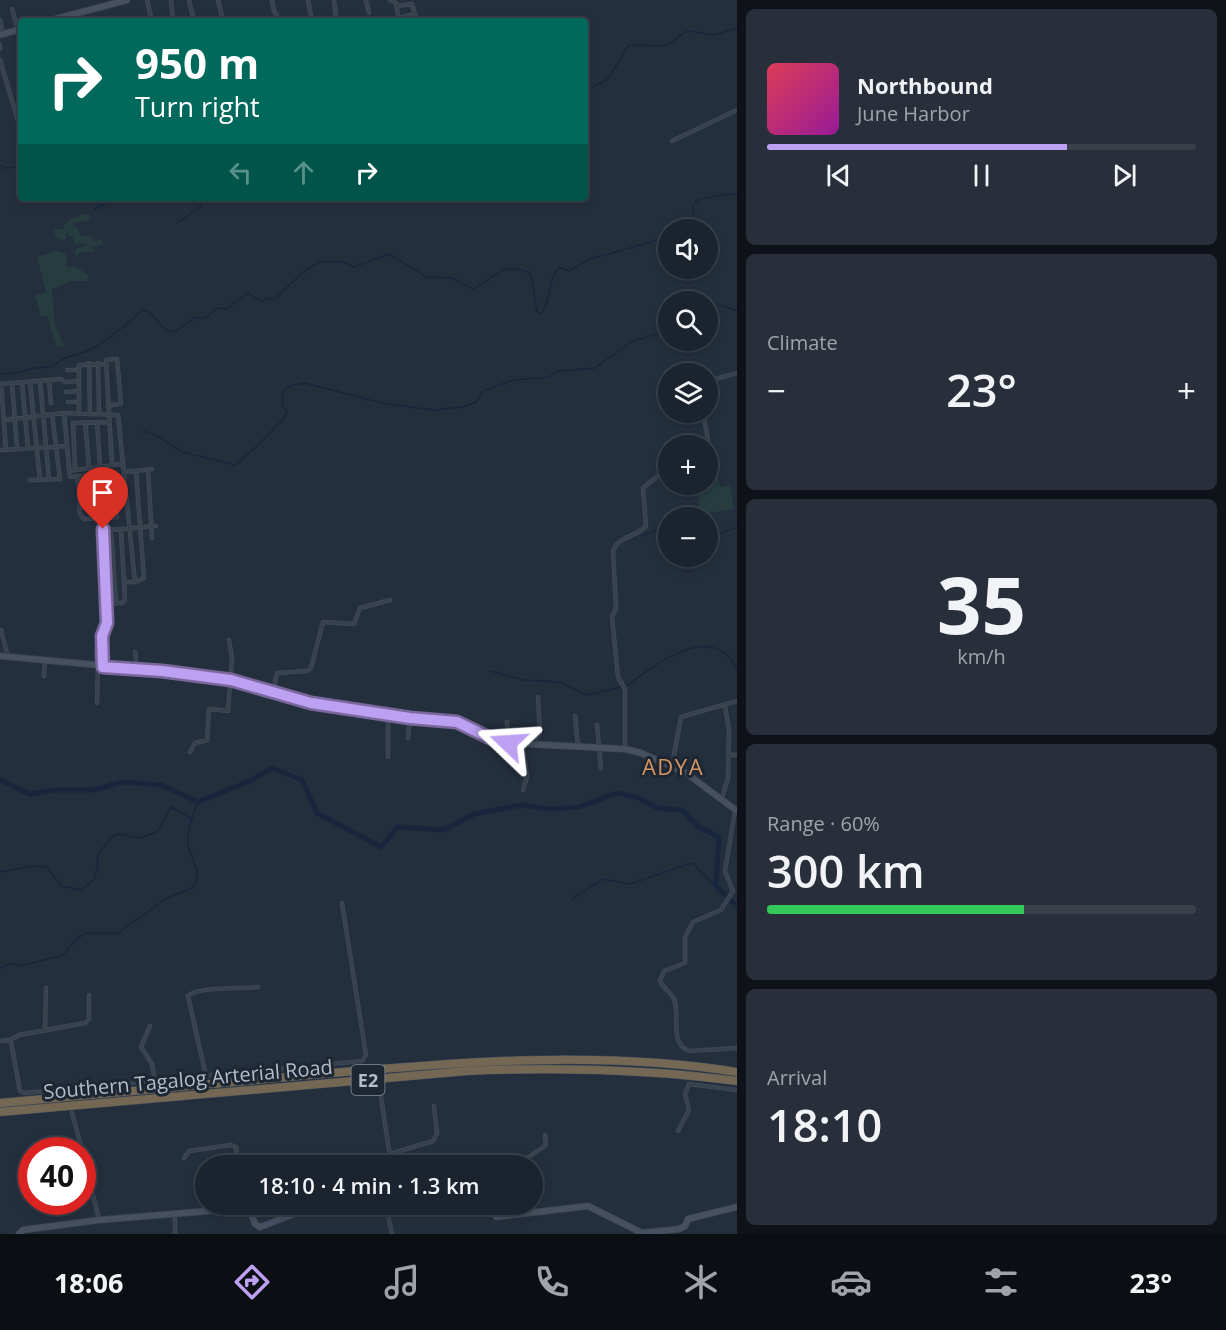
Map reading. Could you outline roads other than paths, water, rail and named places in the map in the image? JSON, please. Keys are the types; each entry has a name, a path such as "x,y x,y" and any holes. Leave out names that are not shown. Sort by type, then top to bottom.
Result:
{"highway":[{"name":"Southern Tagalog Arterial Road","path":"0,1103 422,1065 543,1058 675,1065 737,1072"},
{"name":"Southern Tagalog Arterial Road","path":"0,1112 467,1071 542,1067 676,1074 737,1081"}],"street":[{"path":"67,18 80,12 127,0"},
{"path":"147,0 151,18"},
{"path":"171,0 173,18"},
{"path":"189,0 193,18"},
{"path":"218,0 222,17"},
{"path":"272,0 278,18"},
{"path":"308,0 311,18"},
{"path":"333,0 336,18"},
{"path":"366,0 369,13"},
{"path":"390,0 396,2 399,18"},
{"path":"397,6 413,4 416,18"},
{"path":"12,9 18,24"},
{"path":"80,12 81,18"},
{"path":"402,18 415,14"},
{"path":"0,20 2,34 18,30"},
{"path":"0,60 18,121"},
{"path":"672,141 706,122 723,118 737,110"},
{"path":"108,406 121,403 118,360 108,358 106,364 108,422 112,464"},
{"path":"89,363 90,412"},
{"path":"98,363 99,412"},
{"path":"79,412 78,370 80,364 106,364"},
{"path":"67,370 78,370"},
{"path":"718,378 737,373"},
{"path":"66,446 4,450 4,420 0,384 49,380 78,381"},
{"path":"49,380 51,403"},
{"path":"40,381 49,479"},
{"path":"30,382 40,480"},
{"path":"12,383 17,449"},
{"path":"22,383 28,448"},
{"path":"66,392 79,391"},
{"path":"68,402 79,402"},
{"path":"4,420 79,412 108,412 118,415 121,464 125,472 135,582"},
{"path":"64,413 70,477"},
{"path":"52,414 60,478"},
{"path":"97,421 100,465"},
{"path":"85,422 89,466"},
{"path":"75,468 73,423 108,422"},
{"path":"69,471 89,466 121,464"},
{"path":"125,472 150,469 152,538"},
{"path":"124,582 135,582 144,578 136,471"},
{"path":"104,474 109,518"},
{"path":"30,480 114,474 118,516 84,519 81,516 78,477"},
{"path":"93,475 99,518 103,529 107,623 102,636 97,703"},
{"path":"625,750 625,689 618,677 612,617 616,608 613,550 616,544 646,526 643,488 658,476"},
{"path":"103,529 153,526"},
{"path":"111,529 116,604"},
{"path":"106,604 116,604 125,600 121,529"},
{"path":"273,692 277,673 307,671 311,668 322,623 354,624 360,608 390,600"},
{"path":"1,630 8,657"},
{"path":"190,752 195,743 207,740 209,709 228,711 232,658 229,640"},
{"path":"96,650 99,667"},
{"path":"135,652 138,670"},
{"path":"0,656 231,680 311,703 410,718 457,722 492,739 508,743 578,746 641,753 699,780 736,810 725,871 733,887 731,895 721,910 693,922 685,938 687,958 685,963 664,971 660,981 674,998 678,1040 684,1049 689,1051 737,1048"},
{"path":"44,676 45,661"},
{"path":"533,744 540,734 538,697"},
{"path":"672,766 681,717 737,701"},
{"path":"722,800 728,778 729,730 725,706"},
{"path":"388,715 388,757"},
{"path":"574,716 578,746"},
{"path":"408,738 410,718"},
{"path":"507,722 508,743"},
{"path":"597,725 601,768"},
{"path":"522,743 527,777 523,790"},
{"path":"728,755 737,755"},
{"path":"10,1040 22,1093 364,1060 355,981 342,903"},
{"path":"206,1076 188,996 193,992 258,987"},
{"path":"45,1031 46,988"},
{"path":"0,1041 10,1040 19,1035 88,1022 89,995"},
{"path":"150,1026 141,1047 152,1064 155,1081"},
{"path":"678,1131 689,1110 685,1094 689,1084 737,1090"},
{"path":"381,1097 390,1154 433,1141 436,1134 434,1106"},
{"path":"72,1113 78,1137"},
{"path":"532,1155 546,1145 546,1135"},
{"path":"184,1158 189,1151 231,1145 236,1147 237,1155"},
{"path":"543,1212 588,1206 642,1233 680,1229 685,1226 688,1219 737,1207"},
{"path":"96,1208 99,1220"},
{"path":"19,1234 23,1230 46,1231 99,1220 195,1212"},
{"path":"175,1214 175,1234"},
{"path":"252,1215 255,1224 260,1227 291,1215"},
{"path":"388,1215 392,1234"}],"waterway":[{"path":"588,89 608,79 628,46 663,46 689,31 714,35 737,28"},
{"path":"0,165 4,168 18,167"},
{"path":"693,219 693,205 699,199 737,193"},
{"path":"94,210 108,201"},
{"path":"177,223 199,208 204,201"},
{"path":"0,374 52,367 65,358 90,350 117,332 142,310 151,314 165,329 175,332 194,318 205,318 218,308 226,309 248,293 261,301 267,298 274,300 303,272 319,262 342,262 354,267 389,254 427,277 452,278 473,289 500,271 513,268 521,270 531,274 537,312 541,314 559,267 569,271 590,259 658,240"},
{"path":"718,306 737,311"},
{"path":"143,431 156,435 182,452 235,465 285,417 287,411 282,406 283,391 290,386 305,383 386,404 433,410 463,407 476,402 483,391 513,380 549,377 558,371 595,368 631,342 658,333"},
{"path":"718,534 737,527"},
{"path":"642,536 658,530"},
{"path":"626,686 667,659 682,651 698,647 712,647 726,654 737,668"},
{"path":"490,671 524,680 560,682 586,695 623,687"},
{"path":"0,780 29,794 53,790 94,790 122,782 161,785 198,802 250,781 272,768 302,780 317,813 381,847 398,827 444,830 474,814 521,805 550,809 579,807 617,793 639,798 657,808 682,810 697,826 719,837 716,886 737,906"},
{"path":"0,968 12,963 20,966 63,955 75,940 86,933 118,933 167,898 194,887 197,870 189,849 188,838 198,802"},
{"path":"0,872 33,866 46,867 62,886 81,890 94,879 98,854 112,837 117,834 140,838 157,832 171,807 192,819"},
{"path":"572,899 603,879 630,884 692,863 716,886"}],"district":[{"name":"ADYA","path":"673,766"}]}
